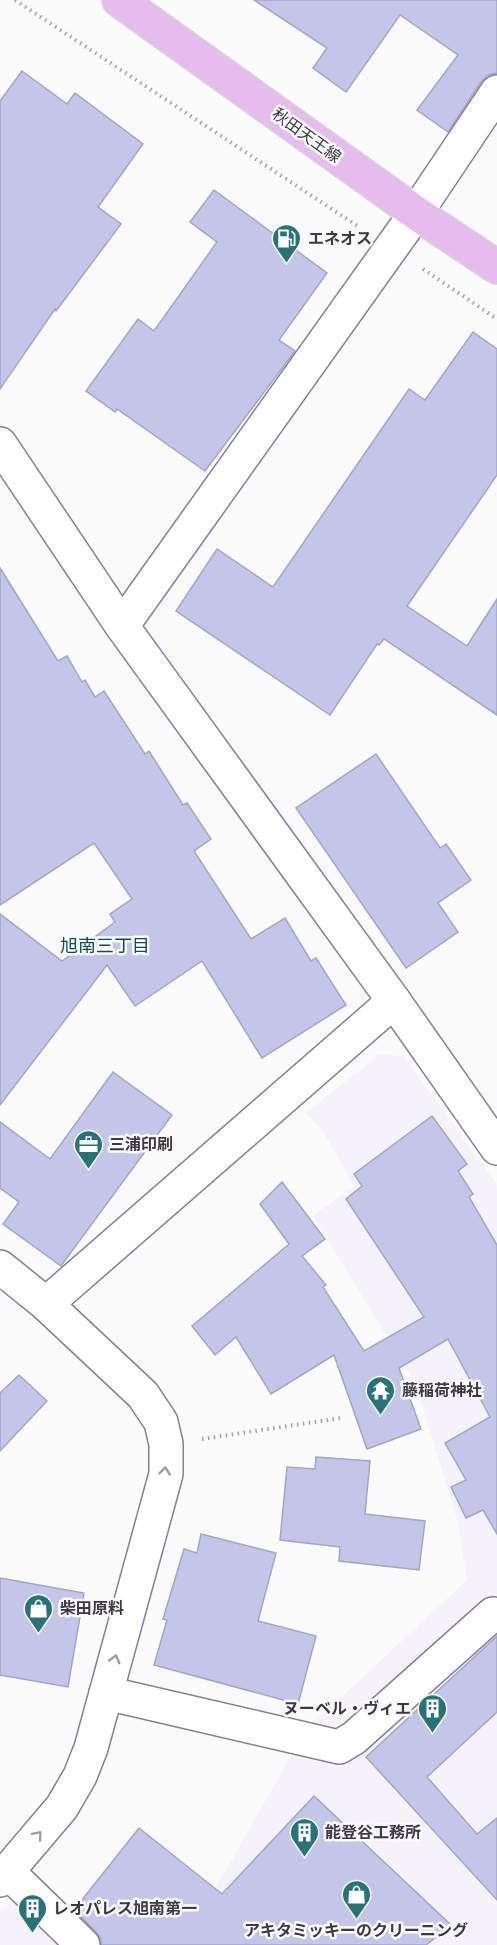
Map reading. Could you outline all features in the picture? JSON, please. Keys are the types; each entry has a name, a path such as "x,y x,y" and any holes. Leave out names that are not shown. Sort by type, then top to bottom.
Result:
{"main road":[{"name":"秋田天王線","path":"118,0 416,213 497,267"}],"street":[{"path":"122,626 391,249 497,92"},
{"path":"0,444 122,626 394,1001 497,1148"},
{"path":"45,1304 394,1001"},
{"path":"0,1268 45,1304 143,1395 161,1422 166,1444 166,1474 91,1748 80,1776 62,1807 4,1876 83,1945"},
{"path":"106,1694 339,1747 354,1738 493,1614"}],"path":[{"path":"15,0 497,319"},
{"path":"166,1444 340,1418"}],"shaded area":[{"path":"379,1055 404,1056 497,1185 497,1945 165,1945 221,1879 305,1731 467,1580 458,1523 415,1382 313,1216 354,1186 323,1131 306,1113"},
{"path":"29,1880 103,1945 0,1945 0,1913"}],"building":[{"path":"254,0 497,0 497,73 488,75 481,82 448,132 417,110 458,55 400,15 346,92 313,68 327,48"},
{"path":"22,71 67,104 75,93 143,144 98,207 121,224 56,311 55,309 0,389 0,101"},
{"path":"214,190 327,273 279,340 295,351 205,471 117,409 115,412 86,391 138,319 154,331 217,242 190,222"},
{"path":"473,332 497,349 497,475 407,606 467,646 497,599 497,715 384,639 379,645 377,644 330,715 176,611 217,549 273,587 409,389 425,400"},
{"path":"0,568 58,661 67,656 82,682 85,680 95,697 104,691 145,754 149,751 183,805 187,803 211,839 194,851 251,939 285,918 311,961 316,958 346,1005 262,1058 202,961 135,1006 107,965 0,1105 0,914 62,961 115,922 110,914 132,899 94,843 0,905"},
{"path":"376,754 440,848 446,844 471,880 438,903 458,932 406,968 296,808"},
{"name":"三浦印刷","path":"113,1072 172,1115 61,1266 3,1224 19,1202 0,1188 0,1122 50,1159"},
{"path":"432,1116 467,1164 458,1171 473,1194 469,1197 497,1245 497,1534 483,1510 466,1518 451,1487 466,1480 445,1443 490,1417 448,1339 399,1368 421,1429 367,1449 334,1355 271,1394 236,1337 215,1355 192,1326 289,1244 260,1204 282,1182 325,1239 302,1256 326,1285 323,1287 364,1351 424,1317 346,1199 362,1186 354,1174"},
{"path":"19,1375 47,1401 0,1451 0,1393"},
{"path":"316,1457 370,1461 365,1514 425,1521 419,1570 339,1561 340,1547 280,1540 287,1467 315,1469"},
{"path":"201,1534 276,1553 258,1621 316,1636 298,1704 154,1665 167,1620 163,1619 184,1549 197,1553"},
{"name":"柴田原料","path":"0,1578 84,1593 68,1687 0,1675"},
{"name":"ヌーベル・ヴィエ","path":"497,1636 497,1712 427,1777 477,1834 497,1818 497,1900 366,1757"},
{"path":"314,1796 451,1925 426,1945 101,1945 101,1939 96,1932 74,1910 139,1828 222,1894"}],"place":[{"name":"エネオス","path":"287,264"},
{"name":"三浦印刷","path":"88,1170"},
{"name":"藤稲荷神社","path":"381,1416"},
{"name":"柴田原料","path":"39,1634"},
{"name":"ヌーベル・ヴィエ","path":"432,1734"},
{"name":"能登谷工務所","path":"304,1858"},
{"name":"アキタミッキーのクリーニング","path":"356,1920"},
{"name":"レオパレス旭南第一","path":"32,1934"}],"district":[{"name":"旭南三丁目","path":"105,946"}]}
